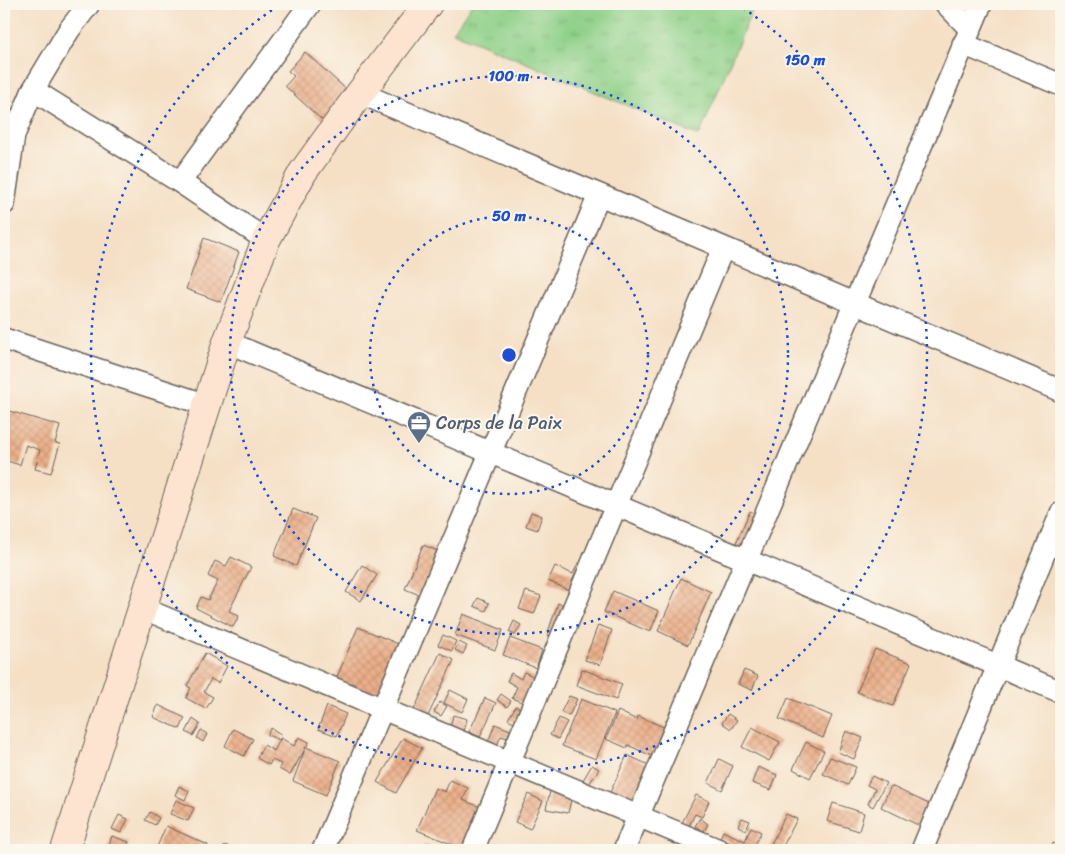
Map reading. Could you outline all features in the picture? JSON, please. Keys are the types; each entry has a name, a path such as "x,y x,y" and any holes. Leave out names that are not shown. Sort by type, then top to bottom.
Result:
{"main road":[{"path":"65,850 227,342 266,240 303,172 428,4"}],"street":[{"path":"4,204 9,132 69,30 90,4"},
{"path":"180,182 310,4"},
{"path":"946,4 967,36 1061,85"},
{"path":"624,850 981,4"},
{"path":"33,90 180,182 266,240"},
{"path":"360,93 1061,391"},
{"path":"323,850 599,195"},
{"path":"473,850 723,248"},
{"path":"4,339 207,405"},
{"path":"227,342 1061,692"},
{"path":"922,850 1061,513"},
{"path":"142,608 720,850"}],"green space":[{"path":"472,4 755,4 699,136 453,32"}],"building":[{"path":"305,52 349,92 323,121 285,86 294,76 288,71"},
{"path":"204,238 239,252 221,302 186,289"},
{"path":"6,410 60,426 55,443 60,444 51,473 35,469 40,450 26,445 20,465 4,460 4,419"},
{"path":"293,509 316,518 296,566 274,556"},
{"path":"750,511 768,519 753,553 735,545"},
{"path":"531,512 542,516 537,530 526,526"},
{"path":"423,545 445,554 427,598 405,589"},
{"path":"231,557 251,567 229,611 239,616 233,627 196,608 201,597 208,600 218,581 208,576 215,561 226,566"},
{"path":"578,563 590,568 578,594 548,581 555,566 573,574"},
{"path":"362,565 377,575 361,601 346,592"},
{"path":"681,578 711,592 688,645 658,631"},
{"path":"526,591 541,596 534,614 519,609"},
{"path":"613,591 659,611 650,632 604,612"},
{"path":"478,598 489,603 486,611 474,606"},
{"path":"558,603 574,608 563,640 547,635"},
{"path":"463,614 503,630 495,650 455,635"},
{"path":"514,621 521,625 515,635 509,632"},
{"path":"598,625 612,630 600,665 585,660"},
{"path":"358,627 403,646 381,700 335,682"},
{"path":"443,635 456,641 452,651 438,645"},
{"path":"510,638 542,650 536,668 503,655"},
{"path":"459,642 467,646 463,654 455,650"},
{"path":"875,649 911,663 893,706 857,692"},
{"path":"205,653 227,666 218,683 211,679 204,692 213,697 206,709 186,698 191,688 187,686"},
{"path":"440,653 454,660 428,716 414,710"},
{"path":"582,669 622,684 616,700 576,685"},
{"path":"744,670 758,676 752,690 738,684"},
{"path":"524,672 542,680 530,706 512,698 517,687 507,681 511,673 521,679"},
{"path":"450,690 468,699 462,712 444,703"},
{"path":"501,694 511,701 507,707 497,700"},
{"path":"569,696 577,699 569,716 561,712"},
{"path":"485,698 496,703 480,737 469,732"},
{"path":"788,698 832,716 823,738 779,719"},
{"path":"581,699 615,713 596,759 562,746"},
{"path":"440,702 447,706 441,716 434,712"},
{"path":"158,705 185,718 180,729 153,717"},
{"path":"327,706 346,714 337,736 318,729"},
{"path":"516,706 525,712 518,724 508,719"},
{"path":"618,711 637,720 638,716 673,731 660,760 628,745 627,748 606,739"},
{"path":"728,714 737,720 731,729 722,723"},
{"path":"453,715 467,719 464,731 450,728"},
{"path":"559,718 567,722 558,739 550,735"},
{"path":"193,719 200,724 193,736 186,732"},
{"path":"495,724 510,730 507,738 501,736 497,745 488,742"},
{"path":"752,727 780,742 769,761 742,747"},
{"path":"271,728 282,735 280,740 267,735"},
{"path":"233,729 253,739 244,756 225,746"},
{"path":"201,730 207,734 203,742 197,738"},
{"path":"846,731 863,738 854,759 838,752"},
{"path":"299,737 309,742 290,775 279,769 281,764 272,760 269,765 257,758 264,745 274,751 281,738 294,746"},
{"path":"403,738 422,748 396,793 377,782"},
{"path":"806,742 824,751 810,778 793,769"},
{"path":"306,747 340,761 326,795 293,781"},
{"path":"627,755 653,767 636,806 609,795"},
{"path":"830,757 856,767 848,785 823,774"},
{"path":"719,759 733,766 722,790 708,783"},
{"path":"592,765 599,769 589,784 583,780"},
{"path":"758,767 777,775 771,790 752,783"},
{"path":"872,776 886,783 873,807 868,804 875,789 867,785"},
{"path":"450,780 468,788 463,800 485,809 466,850 417,830 435,788 445,792"},
{"path":"179,786 189,791 185,800 175,795"},
{"path":"891,786 931,805 920,826 881,807"},
{"path":"550,791 572,796 568,813 546,809"},
{"path":"528,794 543,801 530,829 515,822"},
{"path":"696,795 709,801 702,817 695,814 689,826 682,823"},
{"path":"176,800 194,808 188,821 170,814"},
{"path":"833,803 864,813 859,831 827,821"},
{"path":"150,812 159,818 155,825 145,820"},
{"path":"786,814 797,819 781,850 773,850 769,848"},
{"path":"119,815 128,819 121,833 112,829"},
{"path":"700,818 708,824 704,831 695,826"},
{"path":"742,818 750,821 746,830 738,826"},
{"path":"166,826 208,845 206,850 165,850 157,847"},
{"path":"751,827 761,832 752,850 745,850 720,838 723,831 745,841"},
{"path":"112,836 129,842 126,850 107,850"},
{"path":"1053,843 1061,846 1061,850 1050,850"},
{"path":"225,845 235,850 222,850"},
{"path":"424,845 438,850 422,850"},
{"path":"573,846 584,850 571,850"}],"place":[{"name":"Corps de la Paix","path":"419,444"}]}
